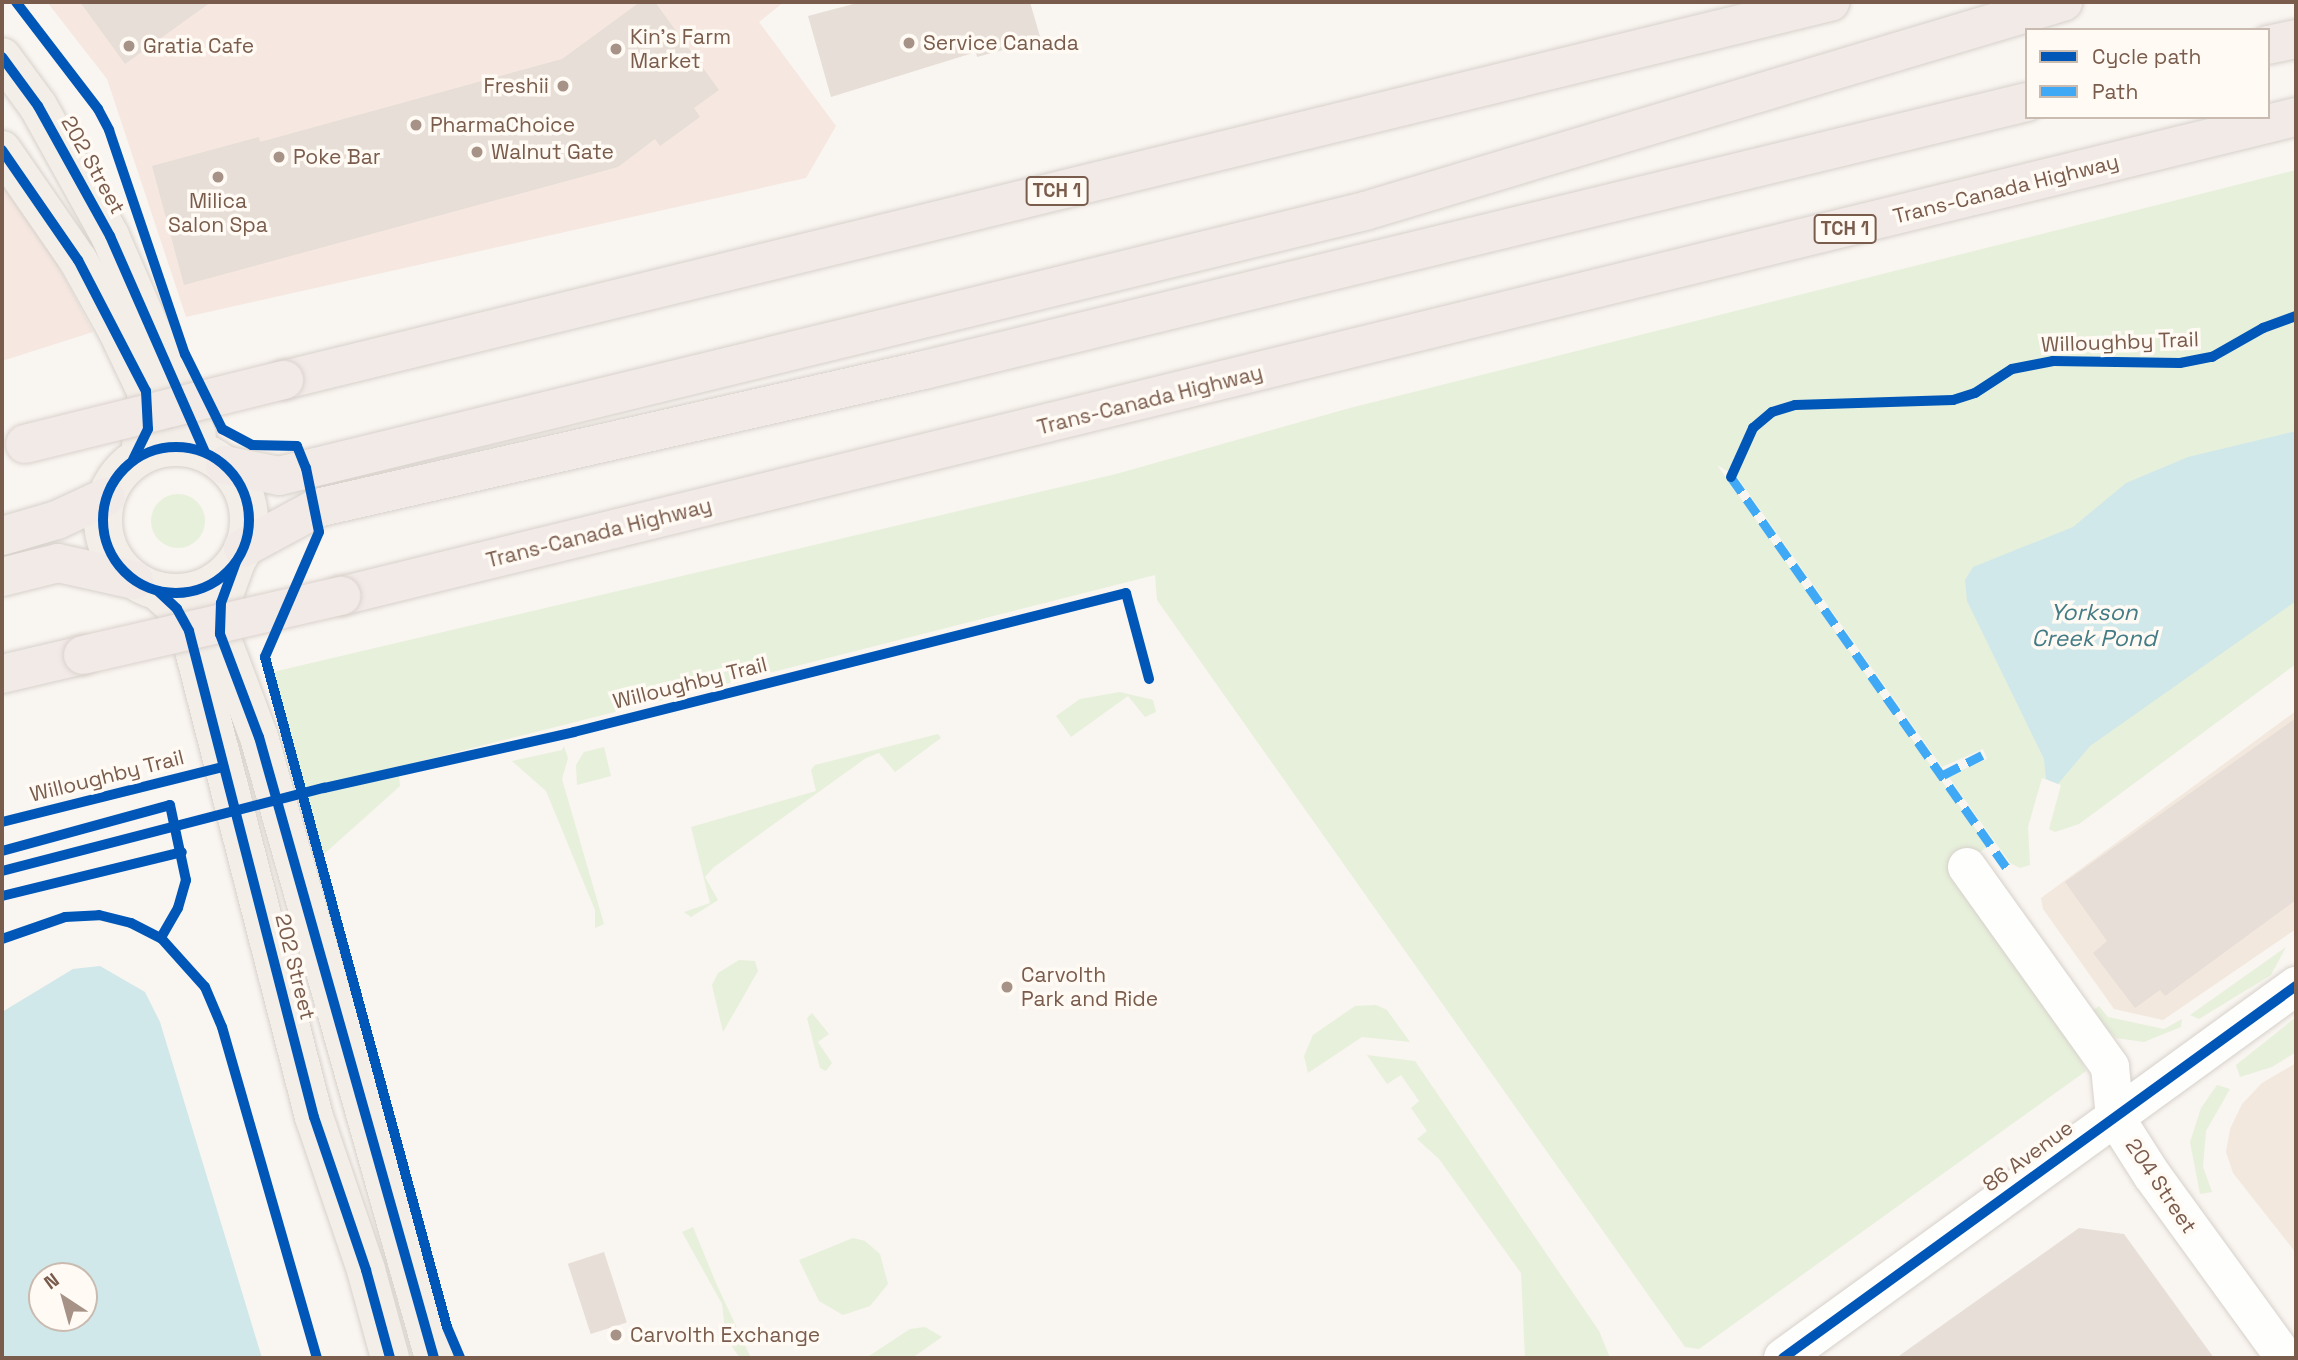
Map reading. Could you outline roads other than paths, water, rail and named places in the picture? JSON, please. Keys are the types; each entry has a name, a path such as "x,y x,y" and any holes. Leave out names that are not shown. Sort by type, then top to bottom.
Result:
{"highway":[{"name":"TCH 1","path":"13,447 1830,2"},
{"path":"215,459 279,476 1365,211 2063,2"},
{"path":"2270,44 2296,38"},
{"path":"240,555 317,508 937,366 2025,102"},
{"name":"Trans-Canada Highway","path":"2,674 341,596 2296,117"},
{"path":"2,536 57,520 106,497"},
{"path":"2,578 58,563 146,586"}],"main road":[{"name":"202 Street","path":"2,57 38,106 110,236 215,459"},
{"path":"2,150 78,260 146,391 148,429 133,460 116,477 106,497 106,542 115,561 146,586 206,586 240,555 249,529 248,504 215,459 178,446 158,449 133,460"},
{"name":"202 Street","path":"240,555 222,603 220,634 259,737 434,1358"},
{"name":"202 Street","path":"146,586 177,609 189,631 314,1117 366,1270 390,1358"}],"street":[{"name":"204 Street","path":"1967,867 2110,1067 2115,1117 2285,1358"},
{"name":"86 Avenue","path":"1783,1358 2296,986"}],"water":[{"name":"Yorkson Creek Pond","path":"2296,431 2296,601 2090,746 2058,784 2046,779 2044,759 1967,601 1965,580 1973,567 2073,527 2126,483 2188,457"},
{"path":"100,966 145,992 160,1022 262,1358 2,1358 2,1012 73,969"}],"place":[{"name":"Service Canada","path":"909,43"},
{"name":"Gratia Cafe","path":"129,46"},
{"name":"Kin's Farm Market","path":"616,49"},
{"name":"Freshii","path":"563,86"},
{"name":"PharmaChoice","path":"416,125"},
{"name":"Walnut Gate","path":"477,152"},
{"name":"Poke Bar","path":"279,157"},
{"name":"Milica Salon Spa","path":"218,177"},
{"name":"Carvolth Park and Ride","path":"1007,987"},
{"name":"Carvolth Exchange","path":"616,1335"}]}
